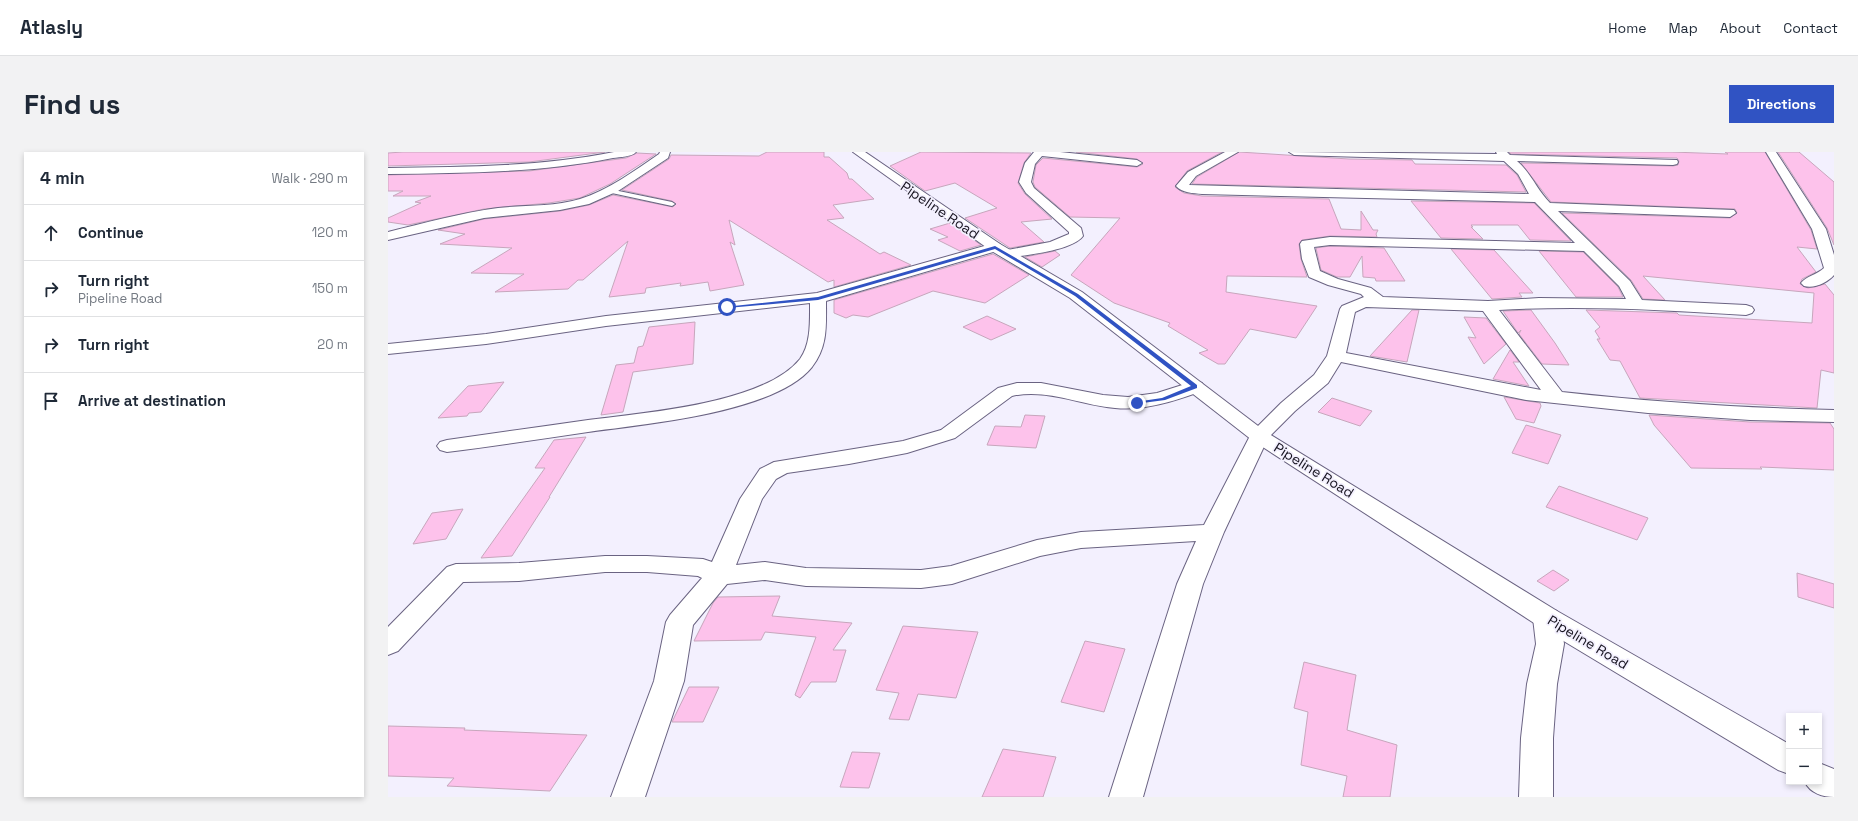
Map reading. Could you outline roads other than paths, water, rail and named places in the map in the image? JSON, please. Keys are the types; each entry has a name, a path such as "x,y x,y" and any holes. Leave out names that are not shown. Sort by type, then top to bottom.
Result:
{"street":[{"path":"388,171 530,166 573,162 631,152"},
{"path":"388,236 462,217 497,212 548,209 596,197 609,191 664,156 666,152"},
{"name":"Pipeline Road","path":"858,152 1001,251 1076,295 1259,436 1547,618 1786,758"},
{"path":"1233,152 1192,174 1182,186 1189,189 1301,193 1403,194 1730,213"},
{"path":"1294,152 1326,154 1503,154 1673,162"},
{"path":"1771,152 1819,229 1832,269 1824,277 1809,283"},
{"path":"388,349 486,339 629,318 818,298 1001,251 1059,243 1072,239 1076,236 1076,231 1034,194 1025,182 1030,163 1040,153 1137,163"},
{"path":"1503,154 1523,172 1532,190 1543,202 1625,284 1637,304"},
{"path":"1379,302 1366,291 1333,282 1314,274 1309,259 1308,244 1330,241 1588,247"},
{"path":"447,446 690,412 730,402 759,392 785,380 804,365 815,349 818,298"},
{"path":"1126,797 1190,584 1212,532 1259,436 1288,407 1321,379 1336,356 1348,309 1364,302 1379,302 1488,306 1539,303 1637,304 1746,310"},
{"path":"1488,306 1556,397"},
{"path":"1336,356 1520,393 1648,407 1750,414 1834,416"},
{"path":"628,797 669,681 680,622 719,576 751,498 768,474 782,467 849,458 907,447 948,434 1004,392 1014,389 1038,388 1105,402 1137,403 1163,399 1195,387"},
{"path":"388,644 456,573 519,572 605,564 647,564 703,568 719,576 765,571 806,577 921,579 952,575 1037,548 1081,540 1212,532"},
{"path":"1536,797 1537,738 1542,684 1550,644 1547,618"},
{"path":"1822,780 1834,786"}],"lane":[{"path":"609,191 672,204"}]}
